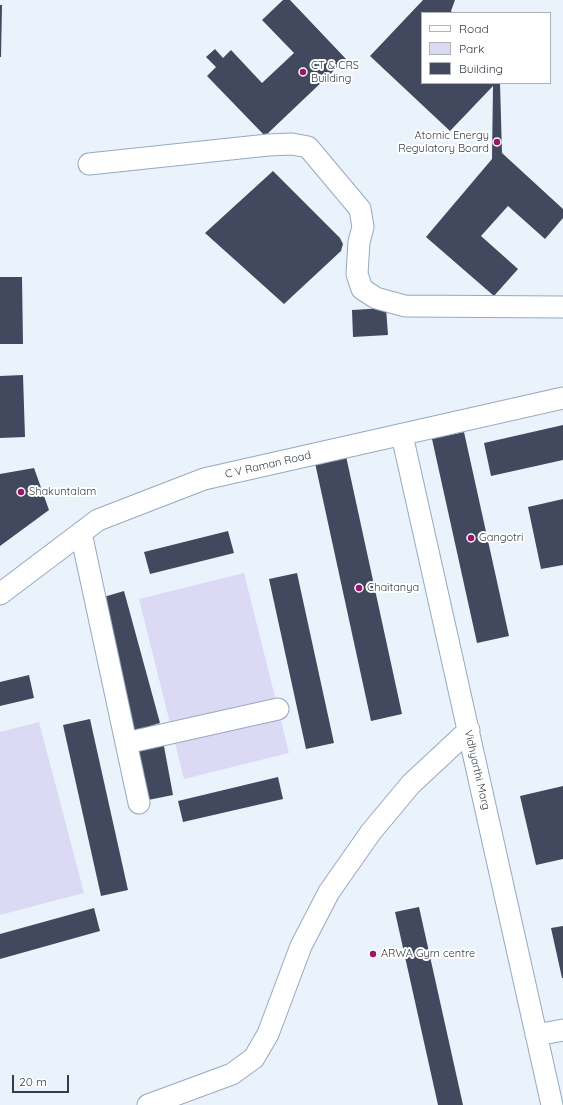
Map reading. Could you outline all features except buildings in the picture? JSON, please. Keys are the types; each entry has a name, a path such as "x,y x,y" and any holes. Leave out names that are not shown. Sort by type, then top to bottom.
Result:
{"street":[{"path":"89,164 268,145 292,144 308,147 360,209 363,227 359,242 357,274 362,289 376,298 405,306 563,307"},
{"name":"C V Raman Road","path":"0,594 98,520 204,479 563,398"},
{"name":"Vidhyarthi Marg","path":"402,435 552,1105"},
{"path":"81,533 139,803"},
{"path":"126,743 278,709"},
{"path":"148,1105 232,1074 254,1058 268,1034 301,946 329,892 371,832 411,784 468,730"},
{"path":"536,1035 563,1030"}],"green space":[{"path":"244,573 289,753 184,779 139,599"},
{"path":"39,722 84,893 0,915 0,732"}],"place":[{"name":"CT & CRS Building","path":"303,72"},
{"name":"Atomic Energy Regulatory Board","path":"497,142"},
{"name":"Shakuntalam","path":"21,492"},
{"name":"Gangotri","path":"471,538"},
{"name":"Chaitanya","path":"359,588"},
{"name":"ARWA Gym centre","path":"373,954"}]}
